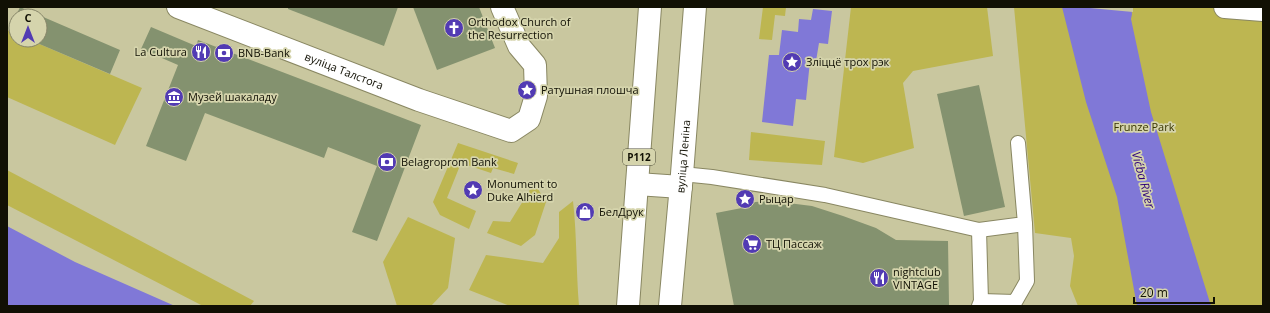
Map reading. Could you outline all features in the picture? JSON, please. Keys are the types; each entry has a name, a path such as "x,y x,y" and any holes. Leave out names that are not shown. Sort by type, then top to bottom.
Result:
{"main road":[{"name":"вуліца Талстога","path":"178,7 419,100 511,131 529,119 536,96 535,66 519,46 502,7"},
{"name":"Р112","path":"628,306 650,7"},
{"name":"вуліца Леніна","path":"670,306 695,7"},
{"path":"1225,7 1263,10"},
{"path":"637,184 681,181"}],"lane":[{"path":"979,230 980,304 1015,302 1027,280 1018,143"},
{"path":"681,181 712,177 825,194 979,230 1024,224"}],"green space":[{"path":"763,7 786,7 785,16 775,15 772,40 759,39"},
{"path":"851,7 987,7 993,56 913,71 903,83 914,148 863,163 834,157"},
{"name":"Frunze Park","path":"1014,7 1263,7 1263,306 1078,306 1070,286 1074,256 1071,238 1035,233"},
{"path":"7,30 8,48 48,48 142,88 115,145 7,97"},
{"path":"751,132 825,141 822,165 749,160"},
{"path":"458,143 518,163 514,174 493,168 491,173 461,163 447,198 476,211 469,229 440,215 433,202"},
{"path":"7,170 254,301 250,306 203,306 7,205"},
{"path":"531,188 538,189 546,202 535,235 521,246 487,233 493,221 510,222"},
{"path":"573,201 579,306 510,306 469,290 486,255 543,263 559,238 559,212"},
{"path":"408,217 455,238 448,288 431,306 397,306 383,262"}],"water":[{"name":"Vićba River","path":"1062,7 1131,7 1131,19 1151,112 1211,306 1137,306 1117,197 1086,102"},
{"path":"813,9 832,11 828,44 819,43 816,61 810,61 806,100 796,99 793,126 762,122 769,55 779,55 782,30 798,32 799,19 811,20"},
{"path":"7,226 75,262 175,306 7,306"}],"pier":[{"path":"1079,7 1133,7 1133,12"}],"building":[{"path":"288,7 398,7 384,46 288,9"},
{"name":"Orthodox Church of the Resurrection","path":"413,7 479,7 495,48 437,70"},
{"path":"48,19 120,50 110,74 48,48"},
{"path":"151,27 196,46 198,40 421,125 377,241 352,232 377,166 328,147 324,158 205,113 186,161 146,146 178,65 141,49"},
{"path":"979,85 1005,207 964,216 937,94"},
{"path":"772,201 812,206 876,228 896,240 948,241 949,305 734,306 716,213 747,207 755,202"}],"place":[{"name":"Orthodox Church of the Resurrection","path":"454,28"},
{"name":"La Cultura","path":"201,52"},
{"name":"BNB-Bank","path":"224,53"},
{"name":"Зліццё трох рэк","path":"792,62"},
{"name":"Ратушная плошча","path":"527,90"},
{"name":"Музей шакаладу","path":"174,97"},
{"name":"Belagroprom Bank","path":"387,162"},
{"name":"Monument to Duke Alhierd","path":"473,190"},
{"name":"Рыцар","path":"745,199"},
{"name":"БелДрук","path":"585,212"},
{"name":"ТЦ Пассаж","path":"752,244"},
{"name":"nightclub VINTAGE","path":"879,278"}]}
